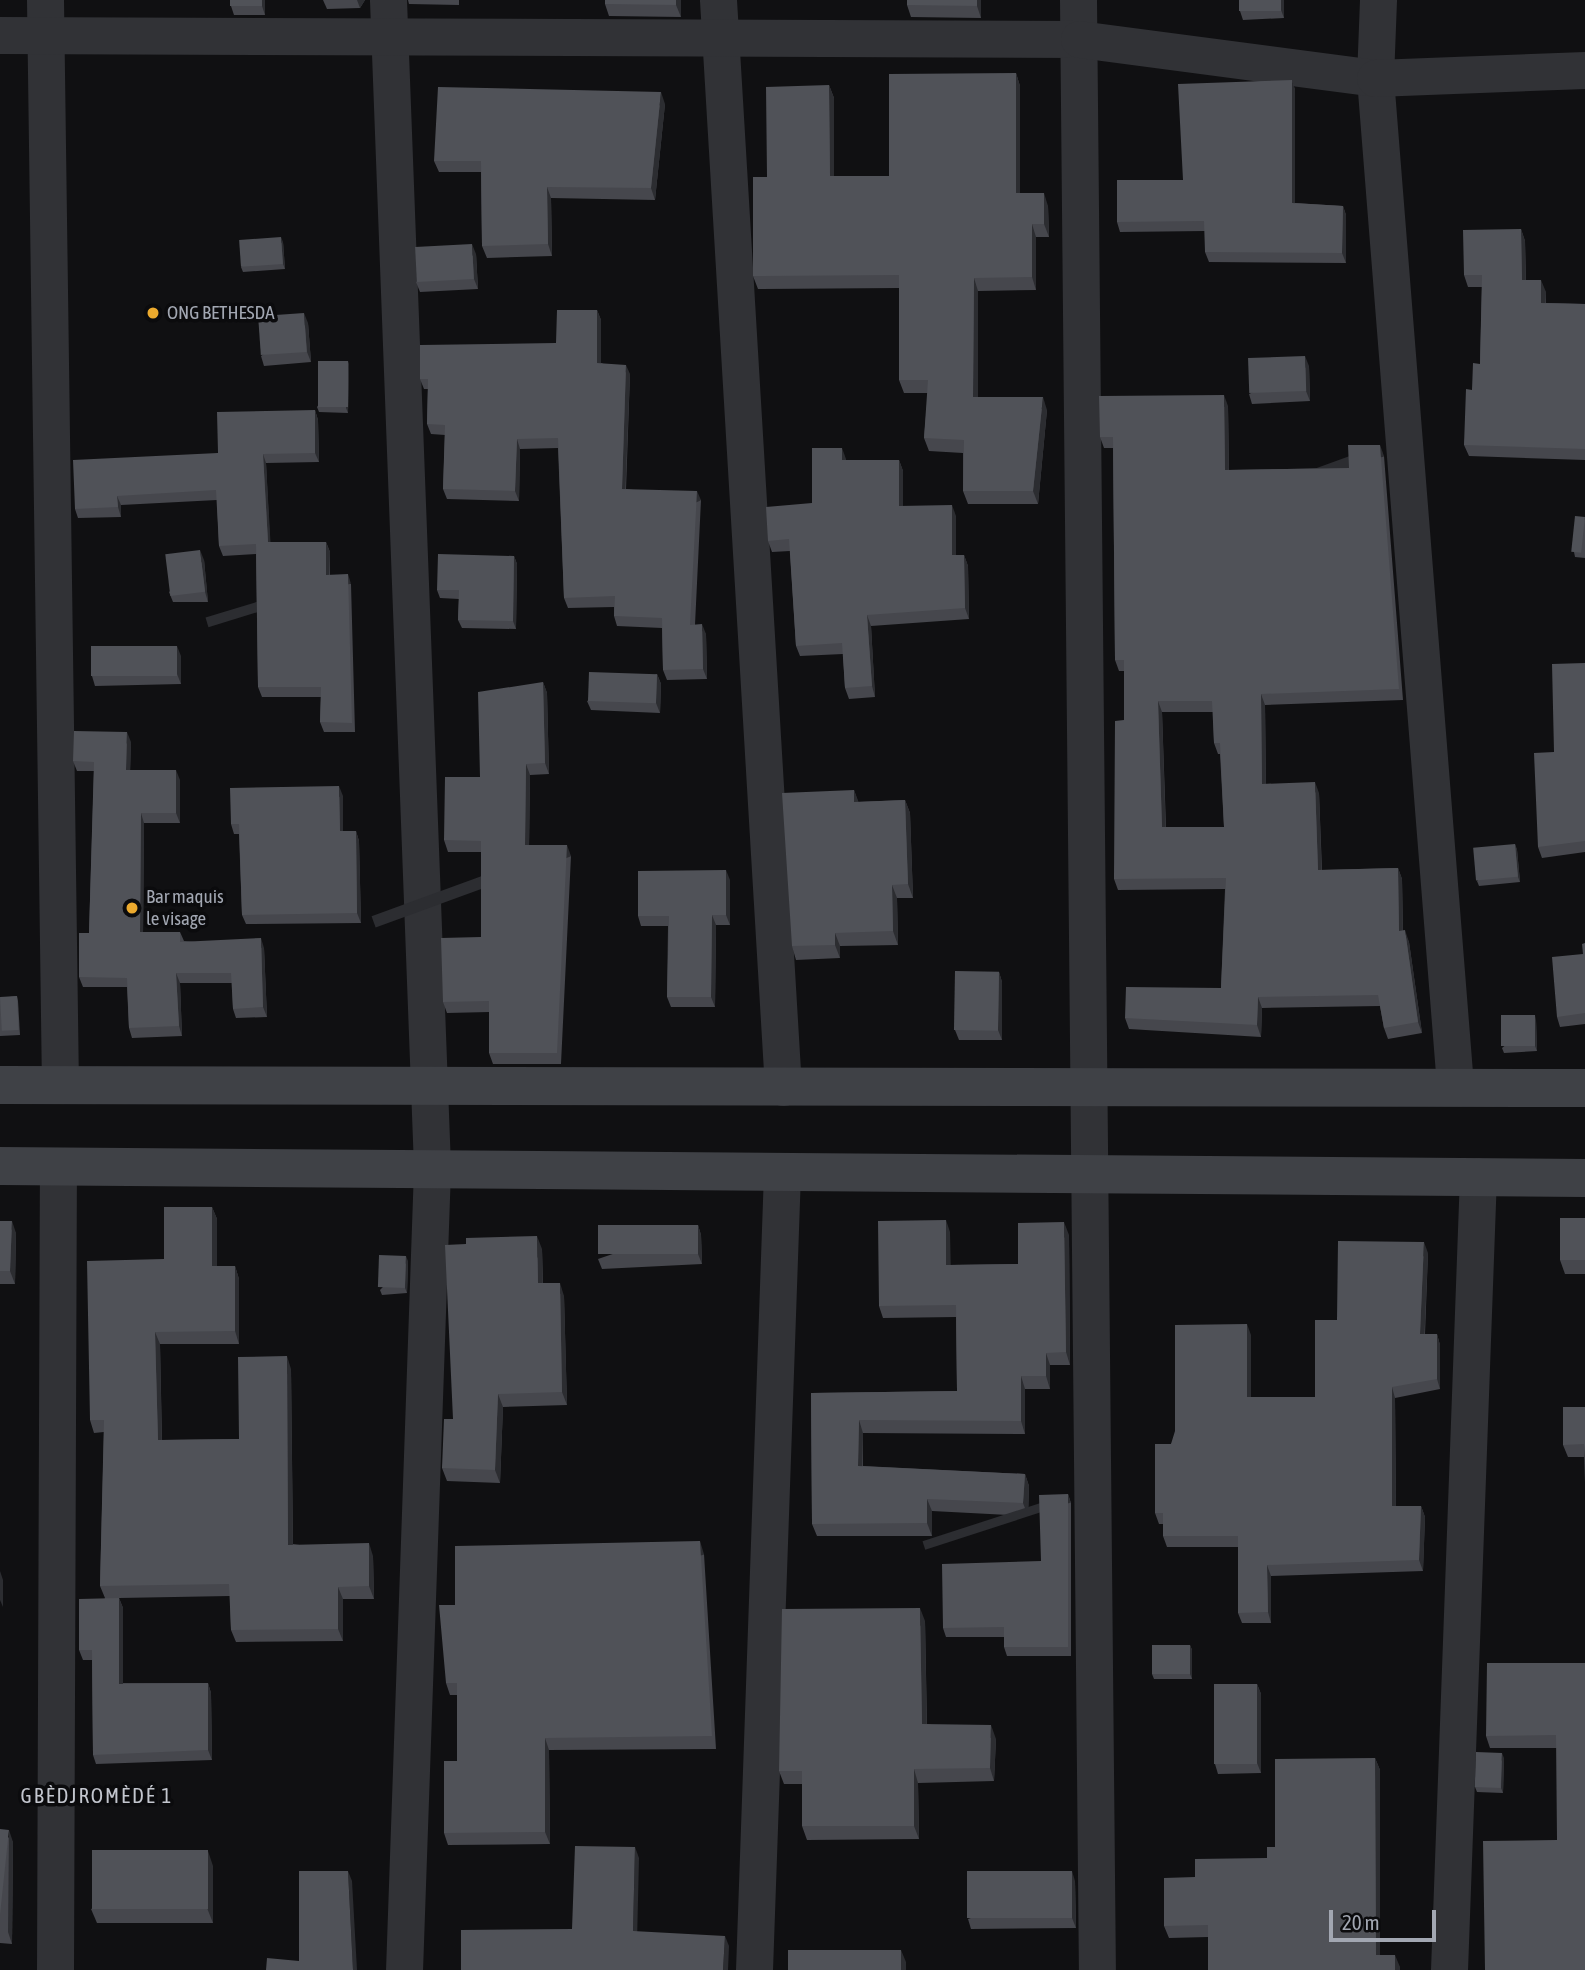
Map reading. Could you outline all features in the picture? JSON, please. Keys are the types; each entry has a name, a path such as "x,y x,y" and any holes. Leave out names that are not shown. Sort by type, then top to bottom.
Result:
{"main road":[{"path":"0,1085 1585,1088"},
{"path":"0,1166 1585,1178"}],"street":[{"path":"388,0 432,1169 404,1970"},
{"path":"718,0 718,38 782,1087"},
{"path":"1078,0 1097,1970"},
{"path":"1378,0 1376,78 1455,1086"},
{"path":"46,18 60,1085"},
{"path":"0,35 46,18 389,36 1079,39 1376,78 1585,70"},
{"path":"55,1970 58,1166"},
{"path":"754,1970 782,1172"},
{"path":"1448,1970 1478,1177"}],"building":[{"path":"230,0 262,0 262,6 230,6"},
{"path":"605,0 676,0 676,5 605,4"},
{"path":"907,0 977,0 977,6 907,5"},
{"path":"1239,0 1281,0 1281,11 1239,11"},
{"path":"1016,73 1016,193 1044,193 1044,224 1032,224 1032,277 974,278 973,397 1043,397 1033,491 963,491 964,440 924,438 928,380 899,380 899,275 753,276 753,177 767,177 766,87 829,85 830,176 889,176 889,74"},
{"path":"1292,80 1292,203 1343,206 1342,253 1205,252 1204,221 1117,222 1117,180 1183,180 1178,84"},
{"path":"438,87 661,92 651,188 547,187 548,244 482,246 481,161 434,161"},
{"path":"1521,229 1522,280 1541,280 1541,303 1585,304 1585,449 1464,445 1466,389 1472,390 1473,363 1480,364 1482,275 1464,275 1463,230"},
{"path":"281,237 283,264 241,267 239,240"},
{"path":"472,244 474,279 417,282 415,247"},
{"path":"557,310 597,310 597,363 626,365 622,489 697,491 690,625 702,624 703,669 663,670 662,618 614,616 615,596 564,598 558,438 517,439 515,491 443,489 445,425 427,424 428,379 420,379 420,345 556,343"},
{"path":"304,313 307,352 261,355 258,316"},
{"path":"1305,356 1306,391 1249,393 1248,358"},
{"path":"318,361 348,361 348,407 318,407"},
{"path":"1224,395 1225,470 1349,468 1348,445 1380,445 1399,689 1261,694 1262,784 1315,782 1318,870 1398,868 1399,931 1405,930 1418,1022 1384,1028 1378,995 1258,997 1257,1025 1125,1018 1126,987 1221,988 1226,878 1114,879 1115,721 1124,720 1124,660 1115,660 1113,437 1100,437 1099,396","holes":["1158,701 1212,701 1214,743 1220,743 1224,827 1162,827"]},
{"path":"315,410 315,453 263,454 268,542 326,542 326,575 348,574 352,723 320,722 321,687 258,687 256,544 219,546 216,490 117,496 118,507 75,509 73,460 218,453 217,412"},
{"path":"812,448 842,448 842,460 899,460 899,506 952,505 952,555 964,555 965,608 867,615 872,686 845,688 842,643 796,646 789,539 768,541 766,507 812,503"},
{"path":"1575,516 1585,517 1581,553 1571,552"},
{"path":"200,550 205,592 170,596 165,554"},
{"path":"438,554 514,556 513,621 458,620 459,590 437,590"},
{"path":"91,646 177,646 177,676 91,676"},
{"path":"1585,663 1585,841 1538,847 1534,753 1554,752 1552,664"},
{"path":"589,672 657,674 656,703 588,701"},
{"path":"543,682 545,763 526,764 525,845 567,845 557,1053 489,1053 489,1001 443,1002 441,938 481,937 481,841 444,840 445,777 480,777 478,692"},
{"path":"74,731 127,732 126,770 176,770 176,813 141,813 140,932 180,932 180,942 261,938 263,1007 233,1009 231,973 176,973 179,1026 129,1028 127,978 79,977 79,933 89,933 94,762 73,761"},
{"path":"339,786 340,831 356,831 357,913 242,915 239,824 231,824 230,788"},
{"path":"854,790 854,802 905,800 908,884 892,885 893,931 835,933 835,945 792,946 782,793"},
{"path":"1515,844 1518,877 1476,881 1473,848"},
{"path":"726,870 726,915 712,915 711,997 667,997 669,916 638,916 638,871"},
{"path":"1585,943 1585,1013 1557,1017 1552,957 1583,954 1582,944"},
{"path":"955,971 999,972 998,1031 954,1030"},
{"path":"17,996 19,1030 2,1031 0,997"},
{"path":"1501,1015 1535,1015 1535,1046 1501,1046"},
{"path":"164,1207 212,1207 212,1266 235,1266 235,1331 155,1332 158,1440 239,1439 238,1357 287,1356 288,1545 369,1543 369,1586 338,1587 338,1629 231,1630 229,1584 100,1586 104,1420 90,1420 87,1261 164,1259"},
{"path":"1560,1218 1585,1218 1585,1260 1560,1260"},
{"path":"946,1220 946,1265 1018,1264 1018,1223 1064,1222 1066,1352 1046,1353 1046,1376 1021,1376 1021,1421 859,1420 858,1466 1025,1474 1023,1503 927,1499 927,1523 812,1524 811,1393 957,1391 956,1305 879,1306 878,1221"},
{"path":"0,1221 12,1221 10,1271 0,1271"},
{"path":"598,1225 698,1225 698,1254 598,1254"},
{"path":"537,1236 538,1283 560,1283 562,1392 498,1394 495,1470 442,1468 444,1419 453,1419 445,1245 466,1244 466,1238"},
{"path":"1338,1241 1424,1242 1420,1334 1437,1334 1437,1379 1392,1387 1392,1506 1421,1506 1419,1560 1267,1565 1268,1612 1238,1613 1238,1536 1163,1536 1163,1513 1155,1513 1155,1444 1171,1444 1175,1431 1175,1325 1247,1324 1247,1397 1315,1397 1315,1320 1337,1320"},
{"path":"379,1255 406,1256 405,1288 378,1287"},
{"path":"1563,1407 1585,1407 1585,1483 1584,1444 1563,1445"},
{"path":"1068,1494 1068,1647 1004,1647 1004,1627 943,1628 942,1564 1041,1561 1039,1495"},
{"path":"700,1541 712,1736 545,1738 545,1832 444,1833 444,1761 457,1761 457,1683 446,1683 439,1605 455,1605 455,1546"},
{"path":"119,1598 119,1684 208,1683 208,1750 93,1755 92,1650 79,1650 79,1599"},
{"path":"920,1608 922,1724 991,1725 990,1768 914,1769 914,1826 802,1826 802,1771 779,1771 782,1609"},
{"path":"1152,1645 1190,1645 1190,1674 1152,1674"},
{"path":"1487,1663 1585,1663 1585,1970 1485,1970 1483,1841 1557,1840 1556,1735 1486,1736"},
{"path":"1214,1684 1257,1684 1257,1764 1214,1764"},
{"path":"1476,1752 1502,1753 1501,1788 1475,1787"},
{"path":"1375,1758 1376,1955 1395,1955 1395,1970 1208,1970 1208,1925 1164,1926 1164,1878 1195,1877 1195,1859 1267,1858 1267,1847 1275,1847 1275,1759"},
{"path":"0,1829 9,1830 0,1915"},
{"path":"575,1846 635,1847 633,1931 725,1936 723,1970 461,1970 461,1930 572,1929"},
{"path":"92,1850 208,1850 208,1909 92,1909"},
{"path":"299,1871 348,1871 353,1970 266,1970 267,1958 299,1961"},
{"path":"967,1871 1072,1871 1072,1918 967,1918"},
{"path":"788,1950 901,1950 901,1970 788,1970"}],"place":[{"name":"ONG BETHESDA","path":"153,313"},
{"name":"Bar maquis le visage","path":"132,908"}],"district":[{"name":"GBÈDJROMÈDÉ 1","path":"97,1795"}]}
